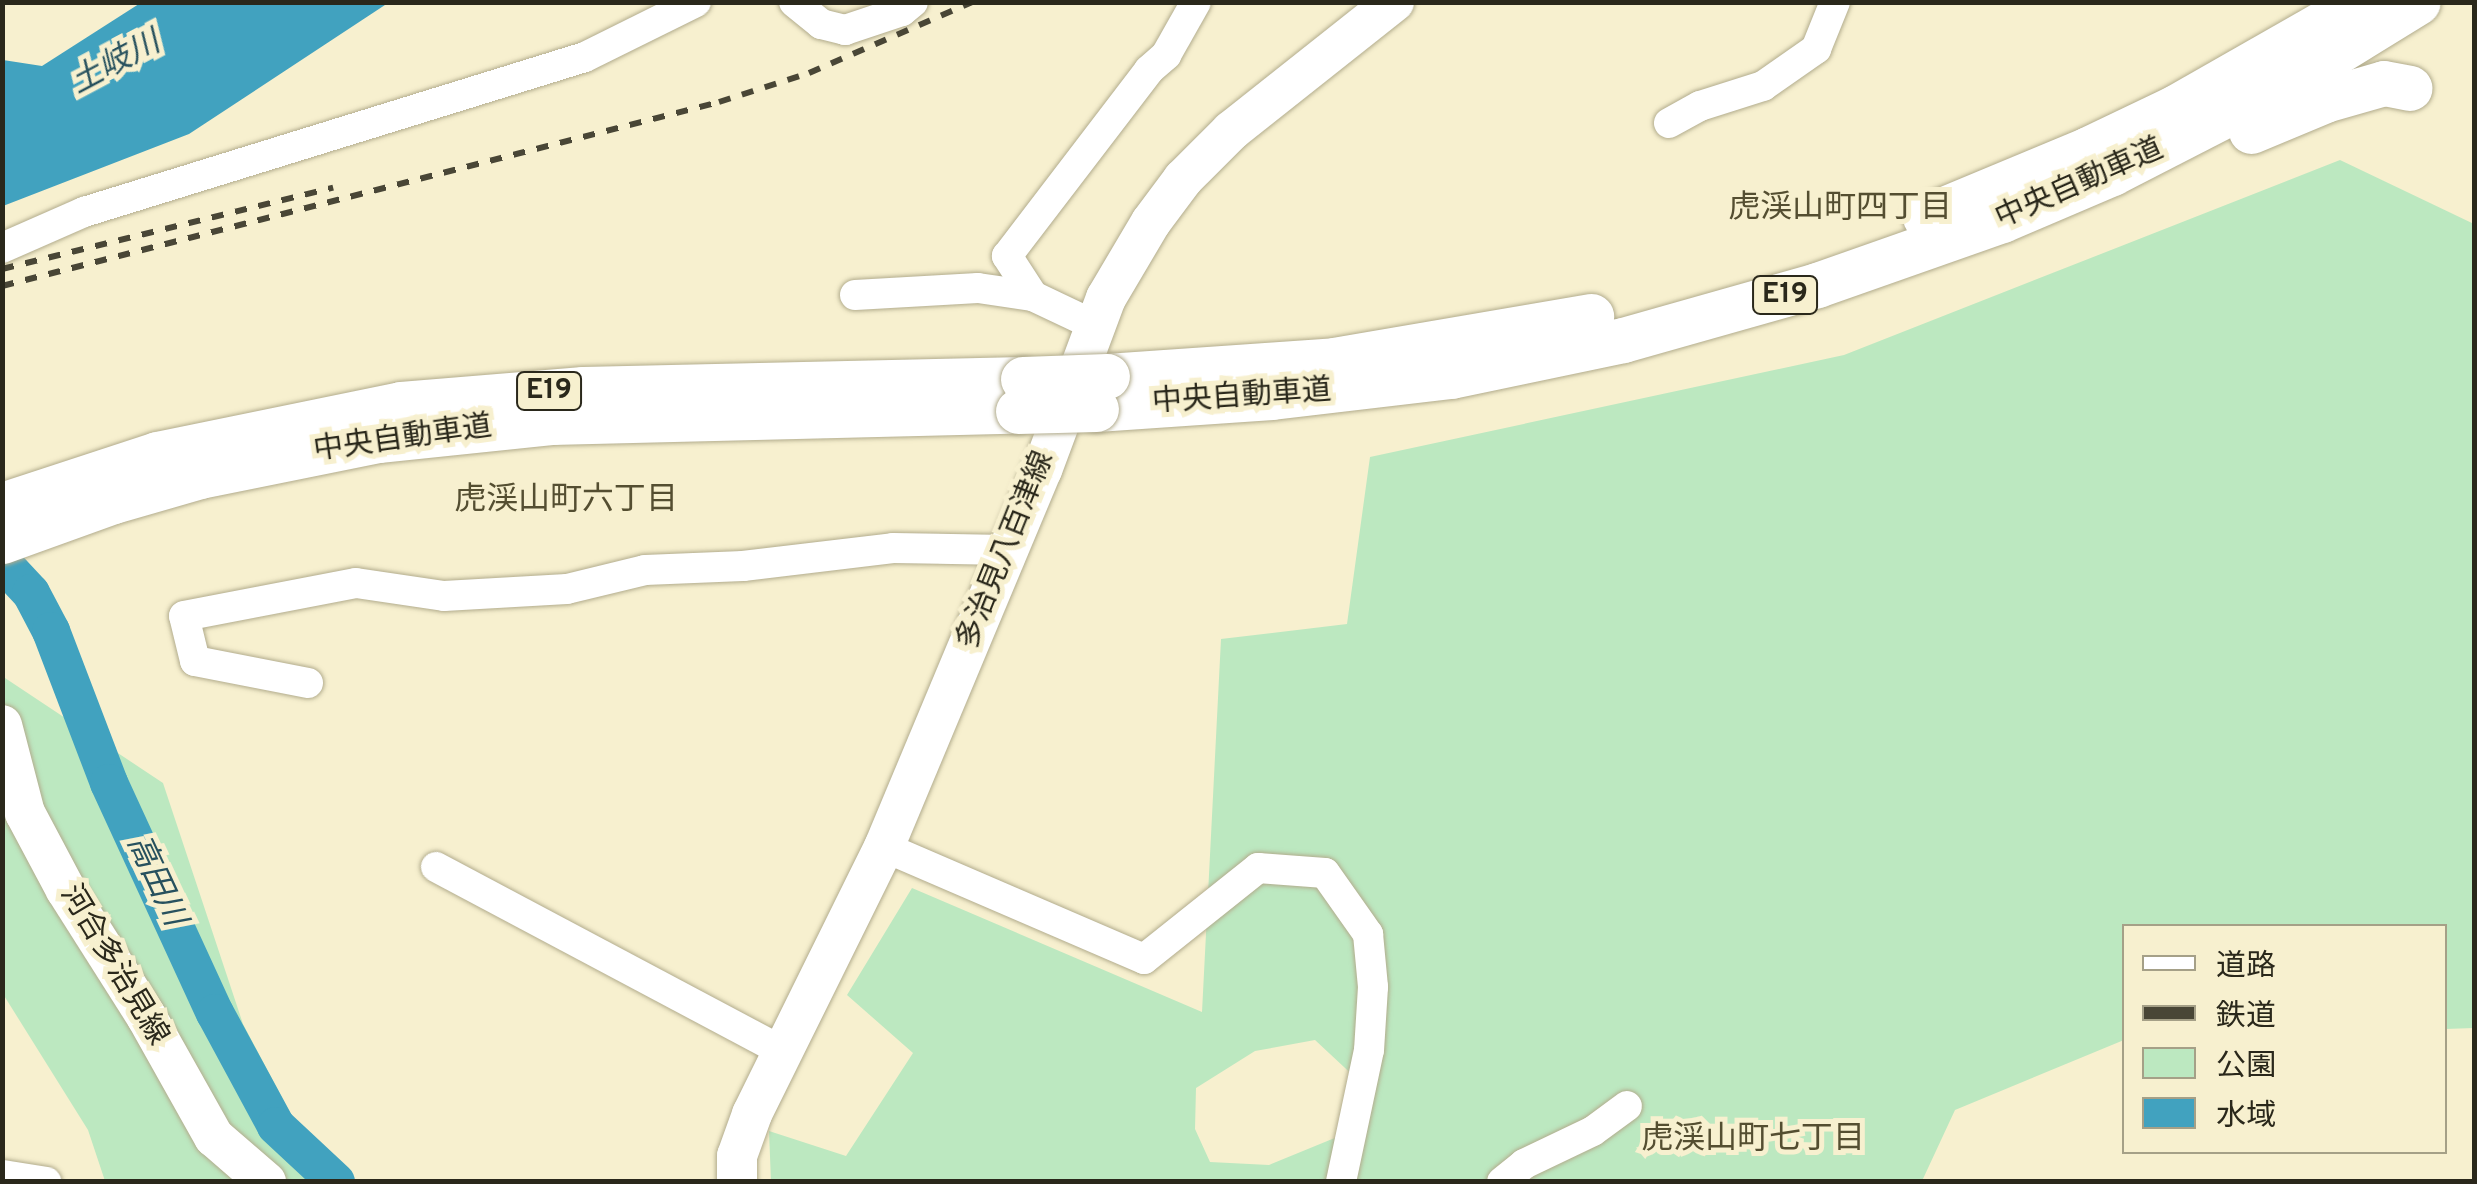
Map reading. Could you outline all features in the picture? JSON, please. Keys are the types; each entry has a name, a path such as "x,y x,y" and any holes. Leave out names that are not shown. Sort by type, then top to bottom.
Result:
{"highway":[{"name":"中央自動車道","path":"1102,393 1254,368 1434,346 1614,311 1802,259 1900,226 2088,149 2176,107 2360,2"},
{"name":"中央自動車道","path":"2,541 98,488 235,435 436,400 620,388 1021,395 1326,392 1451,376 1698,321 1906,256 2020,212 2196,133 2418,2"},
{"path":"1906,256 1965,243 2045,215 2325,100 2384,84 2410,88"},
{"name":"中央自動車道","path":"2,505 98,488"}],"main road":[{"name":"多治見八百津線","path":"738,1182 737,1156 752,1114 884,847 1042,470 1094,325 1151,222 1183,178 1231,131 1394,2"},
{"name":"河合多治見線","path":"2,725 26,813 66,890 146,1016 214,1137 266,1182"}],"street":[{"path":"2,248 84,212 586,57 696,2"},
{"path":"794,2 822,24 845,30 902,11 913,2"},
{"path":"1033,296 1007,256 1149,70 1166,55 1196,2"},
{"path":"1669,123 1700,106 1763,86 1816,49 1836,2"},
{"path":"855,295 978,288 1033,296 1094,325"},
{"path":"308,684 194,661 184,616 356,583 444,596 566,589 645,570 743,566 893,548 1008,550"},
{"path":"884,847 1144,959 1258,868 1325,873 1368,934 1373,987 1368,1050 1341,1182"},
{"path":"436,867 784,1052"},
{"path":"1502,1182 1524,1164 1593,1131 1627,1106"},
{"path":"2,1174 46,1182"}],"green space":[{"path":"2340,160 2474,224 2474,1028 2447,1029 2447,924 2122,924 2122,1041 1955,1110 1922,1181 771,1182 769,1131 846,1156 913,1053 847,995 912,888 1202,1012 1221,639 1347,624 1370,457 1844,355","holes":["1315,1040 1359,1081 1342,1135 1269,1165 1210,1162 1195,1129 1196,1088 1255,1051"]},
{"path":"5,678 163,783 243,1024 326,1181 105,1181 88,1130 3,994"}],"water":[{"name":"土岐川","path":"142,2 388,3 189,134 3,206 3,60 42,66"}],"waterway":[{"name":"高田川","path":"2,562 31,593 51,631 109,783 215,1013 276,1126 336,1182"}],"railway":[{"path":"2,286 719,102 809,73 972,2"},
{"path":"2,269 333,188"}],"district":[{"name":"虎渓山町四丁目","path":"1840,209"},
{"name":"虎渓山町六丁目","path":"566,501"},
{"name":"虎渓山町七丁目","path":"1753,1140"}]}
